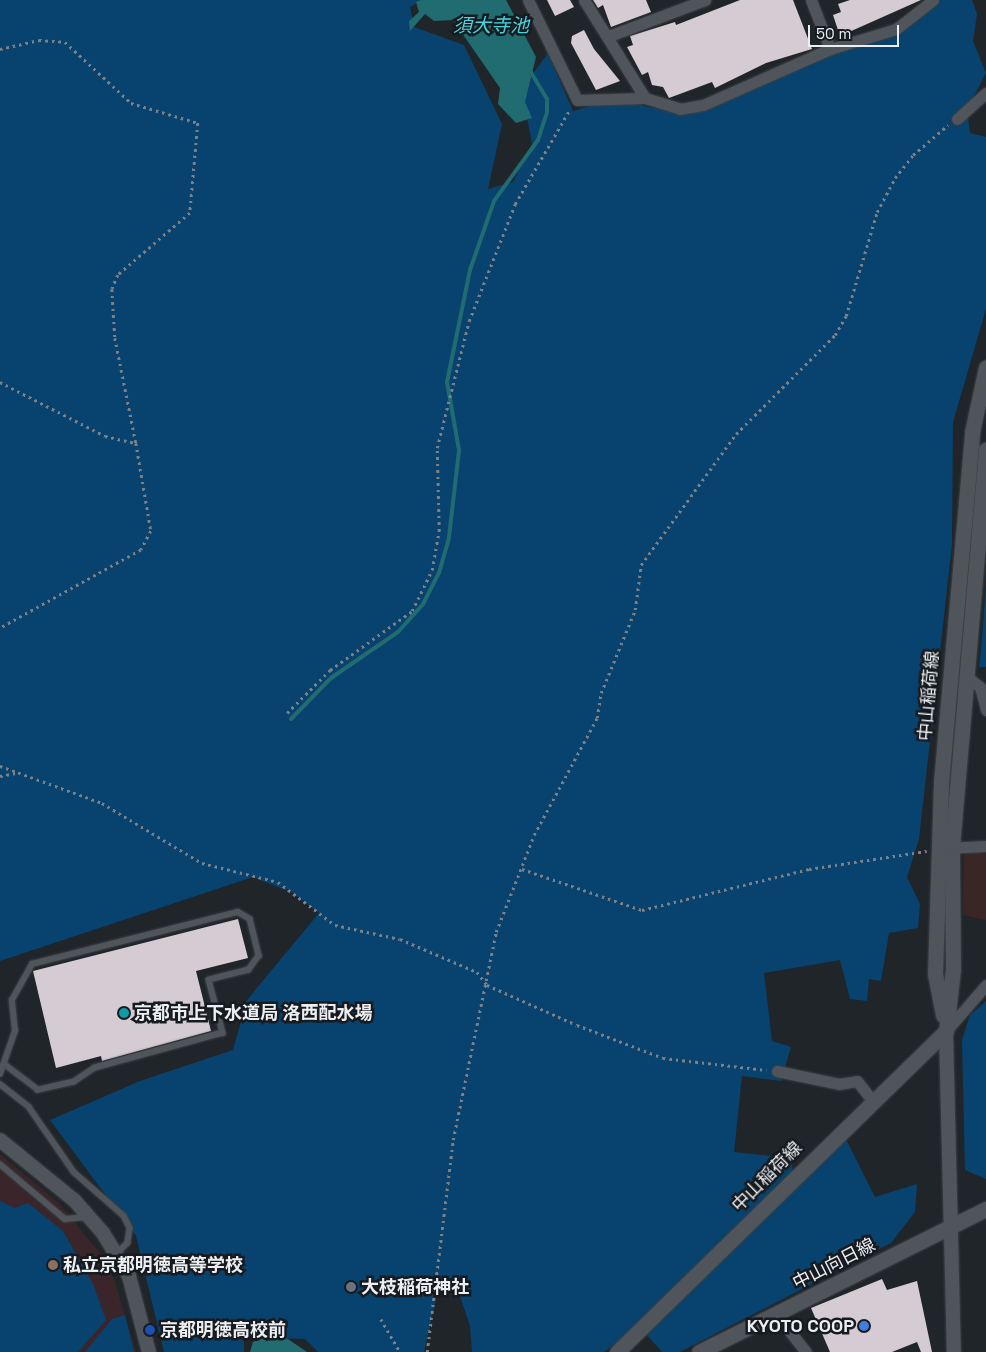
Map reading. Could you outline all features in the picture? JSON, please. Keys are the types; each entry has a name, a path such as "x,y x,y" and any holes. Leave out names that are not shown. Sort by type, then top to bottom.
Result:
{"main road":[{"name":"中山稲荷線","path":"946,1031 935,974 937,849 972,432 986,366"},
{"name":"中山稲荷線","path":"617,1352 872,1100 946,1031 953,970 952,847 986,449"},
{"name":"中山向日線","path":"699,1352 986,1209"}],"street":[{"path":"528,0 577,100 645,98 690,108 830,49 896,29 930,1"},
{"path":"584,0 609,36 645,98"},
{"path":"609,36 705,0"},
{"path":"812,0 830,49"},
{"path":"957,119 986,93"},
{"path":"966,676 980,687 986,710"},
{"path":"937,849 986,846"},
{"path":"954,1352 949,1227 946,1031 986,986"},
{"path":"777,1071 839,1084 857,1081 872,1100"},
{"path":"0,1140 89,1217 116,1255 128,1276 149,1352"},
{"path":"776,1314 806,1352"}],"lane":[{"path":"0,1074 6,1066 15,1031 12,1000 32,964 238,912 250,919 259,956 249,970 209,980 223,1033 95,1068 74,1082 38,1090 6,1066"},
{"path":"0,1084 30,1107 74,1172 124,1216 130,1228 128,1243 116,1255"},
{"path":"0,1164 65,1219 89,1217"}],"path":[{"path":"0,48 40,40 65,42 131,103 198,123 190,213 118,275 112,289 114,328 150,511 151,531 141,550 0,628"},
{"path":"287,713 330,670 412,611 432,570 439,531 437,448 468,321 515,204 559,121 577,100"},
{"path":"427,1352 453,1140 487,985 496,932 534,835 597,718 601,693 635,610 641,565 658,537 736,434 835,335 846,316 877,212 895,178 913,155 957,119"},
{"path":"0,382 105,436 136,443"},
{"path":"0,766 102,804 202,863 278,882 335,925 400,939 477,972 487,985 663,1058 777,1071"},
{"path":"0,776 19,773 26,777"},
{"path":"522,869 642,910 809,869 937,849"},
{"path":"381,1319 400,1352"}],"shaded area":[{"path":"0,0 422,0 410,7 414,27 464,45 502,124 488,189 513,182 532,144 524,102 532,75 548,53 573,111 600,103 635,104 689,115 917,18 939,0 972,0 977,14 973,41 986,73 967,109 970,133 986,137 986,309 953,422 952,545 919,839 907,877 920,904 918,928 889,933 881,981 869,979 867,1001 850,999 840,960 764,973 772,1041 791,1047 781,1081 742,1076 734,1152 790,1158 795,1179 827,1150 846,1139 875,1197 917,1184 915,1212 891,1243 680,1352 662,1352 639,1326 604,1352 472,1352 470,1326 456,1284 437,1294 424,1352 318,1352 305,1339 244,1337 244,1352 164,1352 136,1236 50,1120 140,1081 233,1050 247,1000 319,913 293,893 253,877 0,961"},
{"path":"986,586 986,667 979,667 981,649"},
{"path":"964,852 986,854 986,920 963,915"},
{"path":"986,1001 986,1179 965,1170 962,1040 970,1015"},
{"name":"私立京都明徳高等学校","path":"0,1154 59,1203 99,1252 114,1279 136,1352 0,1352"},
{"name":"私立京都明徳高等学校","path":"0,1201 15,1208 28,1203 63,1231 93,1284 106,1320 78,1352 0,1352"},
{"path":"125,1315 134,1352 85,1352 112,1319"}],"water":[{"name":"須大寺池","path":"421,0 506,0 536,57 525,102 532,118 516,123 498,104 500,88 453,20 434,21 425,14 410,31 409,21 419,12 416,2"},
{"path":"274,1333 282,1335 307,1352 250,1352 253,1342"}],"building":[{"path":"547,0 570,0 574,7 555,16"},
{"path":"593,0 646,0 651,12 611,27 603,5 598,8"},
{"path":"740,0 793,0 812,49 766,63 715,88 712,82 669,98 663,87 652,85 648,72 642,75 627,47 633,45 630,36 675,22 676,25"},
{"path":"850,0 921,0 840,36 833,15 841,12 838,4"},
{"path":"584,30 594,49 620,81 596,90 571,43 572,36"},
{"name":"京都市上下水道局 洛西配水場","path":"238,919 248,958 196,971 211,1031 102,1061 101,1056 56,1068 33,971"},
{"path":"882,1279 887,1290 917,1281 932,1352 921,1352 917,1342 892,1352 830,1352 811,1308"}],"waterway":[{"path":"291,719 331,678 398,632 423,604 439,573 449,537 459,450 447,382 470,270 494,201 538,140 547,113 547,99 531,72"}],"place":[{"name":"京都市上下水道局 洛西配水場","path":"124,1013"},
{"name":"私立京都明徳高等学校","path":"53,1265"},
{"name":"大枝稲荷神社","path":"351,1287"},
{"name":"KYOTO COOP","path":"864,1326"},
{"name":"京都明徳高校前","path":"150,1330"}]}
